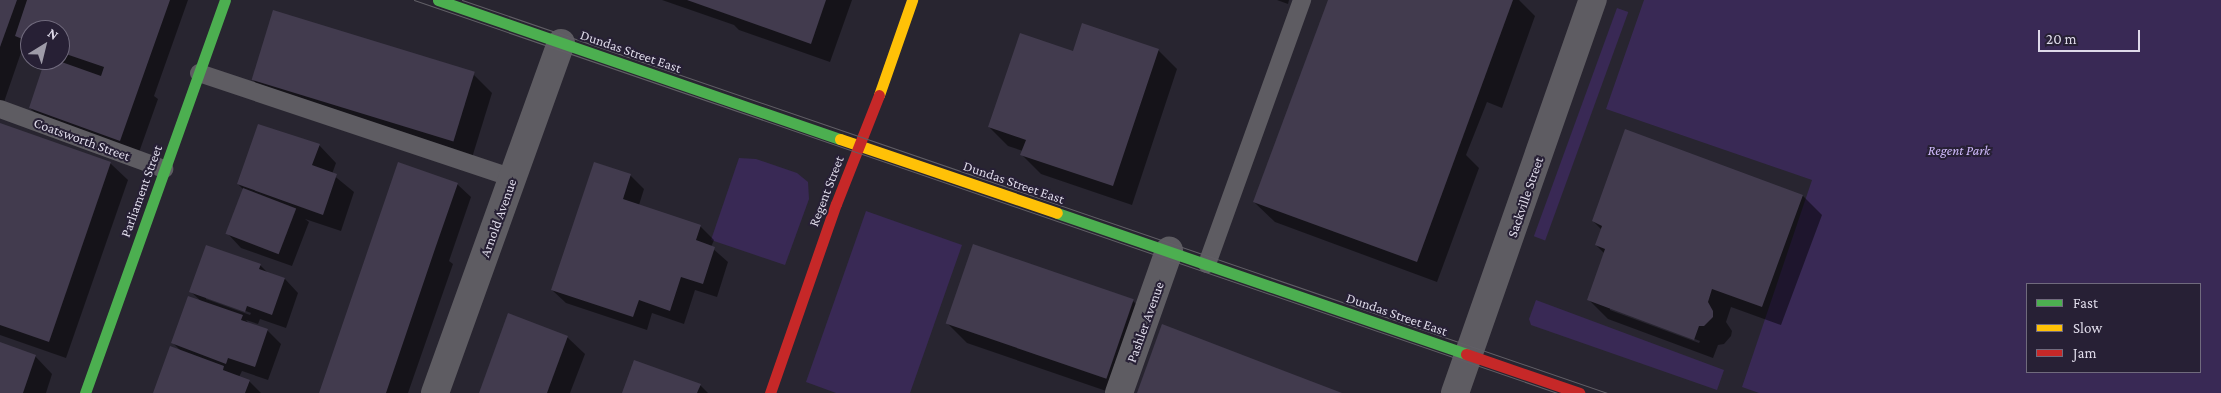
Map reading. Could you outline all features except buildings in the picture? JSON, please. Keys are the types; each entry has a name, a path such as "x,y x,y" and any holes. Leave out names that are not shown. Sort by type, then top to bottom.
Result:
{"street":[{"name":"Parliament Street","path":"85,393 225,0"},
{"name":"Dundas Street East","path":"438,0 1579,393"},
{"name":"Regent Street","path":"770,393 836,204 860,145 912,0"},
{"name":"Sackville Street","path":"1455,393 1593,0"},
{"name":"Arnold Avenue","path":"435,393 561,43"},
{"name":"Pashler Avenue","path":"1120,393 1169,251"}],"lane":[{"path":"1207,264 1302,0"},
{"path":"199,73 512,178"},
{"name":"Coatsworth Street","path":"0,109 164,169"}],"green space":[{"name":"Regent Park","path":"1644,0 2221,0 2221,393 1759,393 1742,387 1812,180 1606,109"},
{"path":"1617,8 1628,12 1545,240 1534,236"},
{"path":"739,158 756,159 797,173 808,182 809,199 785,265 711,240"},
{"path":"866,211 962,245 910,393 836,393 806,382"},
{"path":"1536,300 1724,370 1717,390 1531,325 1529,319"}],"tram line":[{"path":"414,0 1557,393"},
{"path":"462,0 1607,393"}],"traffic: fast":[{"path":"85,393 225,0"},
{"path":"438,0 840,139"},
{"path":"1057,213 1466,354"}],"traffic: slow":[{"path":"879,95 912,0"},
{"path":"840,139 1057,213"}],"traffic: jam":[{"path":"770,393 836,204 879,95"},
{"path":"1466,354 1579,393"}]}
